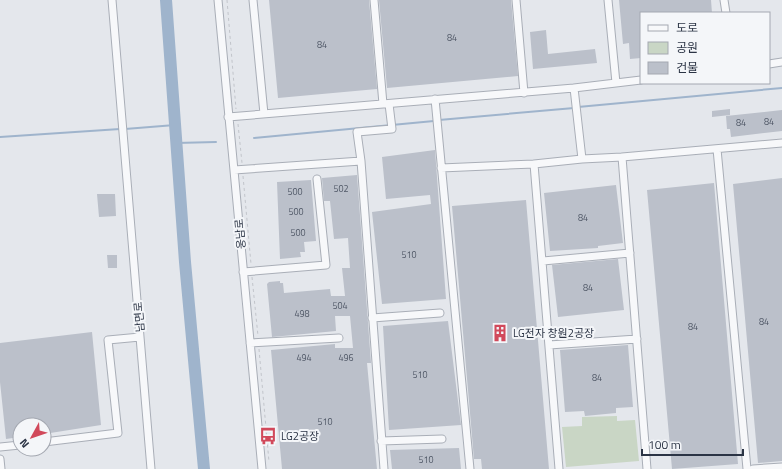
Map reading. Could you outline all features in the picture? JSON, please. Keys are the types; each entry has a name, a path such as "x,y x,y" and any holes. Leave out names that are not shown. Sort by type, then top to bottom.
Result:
{"street":[{"name":"남면로","path":"112,0 151,469"},
{"name":"웅남로","path":"218,0 262,469"},
{"path":"253,0 264,114"},
{"path":"374,0 386,104 392,120 392,129 357,132 361,161 384,469"},
{"path":"516,0 524,92"},
{"path":"608,0 616,83"},
{"path":"724,0 726,12"},
{"path":"770,64 782,62"},
{"path":"228,117 574,88 640,80"},
{"path":"574,88 577,103 582,159"},
{"path":"434,99 470,469"},
{"path":"441,168 534,164 782,143"},
{"path":"717,149 746,469"},
{"path":"622,157 647,469"},
{"path":"234,170 361,161"},
{"path":"534,164 559,469"},
{"path":"243,272 326,265 317,179"},
{"path":"543,261 630,253"},
{"path":"372,318 440,313"},
{"path":"52,441 118,432 108,340 140,337"},
{"path":"250,343 339,338"},
{"path":"549,345 637,339"},
{"path":"381,441 442,439"},
{"path":"0,447 12,446"},
{"path":"0,459 1,469"},
{"path":"753,469 782,467"}],"path":[{"path":"227,0 270,469"}],"green space":[{"path":"617,416 617,421 635,420 639,461 566,467 562,427 582,426 582,417"}],"building":[{"path":"269,0 369,0 377,89 278,98"},
{"path":"379,0 511,0 518,76 387,88"},
{"path":"619,0 711,0 712,12 640,12 640,58 630,59 629,43 623,44"},
{"path":"546,30 548,54 595,49 597,63 533,69 530,32"},
{"path":"730,109 730,115 712,117 712,111"},
{"path":"782,110 782,131 731,137 730,129 727,129 726,116"},
{"path":"435,150 446,299 382,304 372,212 431,204 430,195 386,199 382,157"},
{"path":"357,175 371,363 367,363 377,469 282,469 271,350 335,344 335,348 353,348 350,316 335,316 336,331 272,337 267,284 269,282 280,281 280,283 283,283 284,293 330,289 331,296 345,296 342,268 350,268 348,238 334,239 330,201 324,201 322,178"},
{"path":"782,178 782,461 758,463 733,184"},
{"path":"311,180 316,241 304,242 305,252 300,252 301,257 280,259 277,182"},
{"path":"714,183 738,464 672,469 647,190"},
{"path":"616,185 623,243 598,246 598,248 550,251 544,193"},
{"path":"97,194 115,194 116,216 99,217"},
{"name":"LG전자 창원2공장","path":"526,200 549,469 482,469 481,459 474,459 452,206"},
{"path":"107,255 117,255 117,268 108,268"},
{"path":"618,259 624,310 558,317 552,265"},
{"path":"448,321 461,425 389,430 383,326"},
{"path":"92,332 101,425 52,433 52,417 12,417 12,438 6,439 0,382 0,343"},
{"path":"628,345 633,407 616,408 616,413 585,416 584,411 565,412 560,350"},
{"path":"459,448 461,469 392,469 390,450"}],"waterway":[{"path":"166,0 185,262 204,469"},
{"path":"578,107 782,88"},
{"path":"439,120 574,108"},
{"path":"254,138 434,121"},
{"path":"125,129 175,125"},
{"path":"0,137 120,129"},
{"path":"176,143 216,142"}],"place":[{"name":"LG전자 창원2공장","path":"500,333"},
{"name":"LG2공장","path":"268,436"}]}
